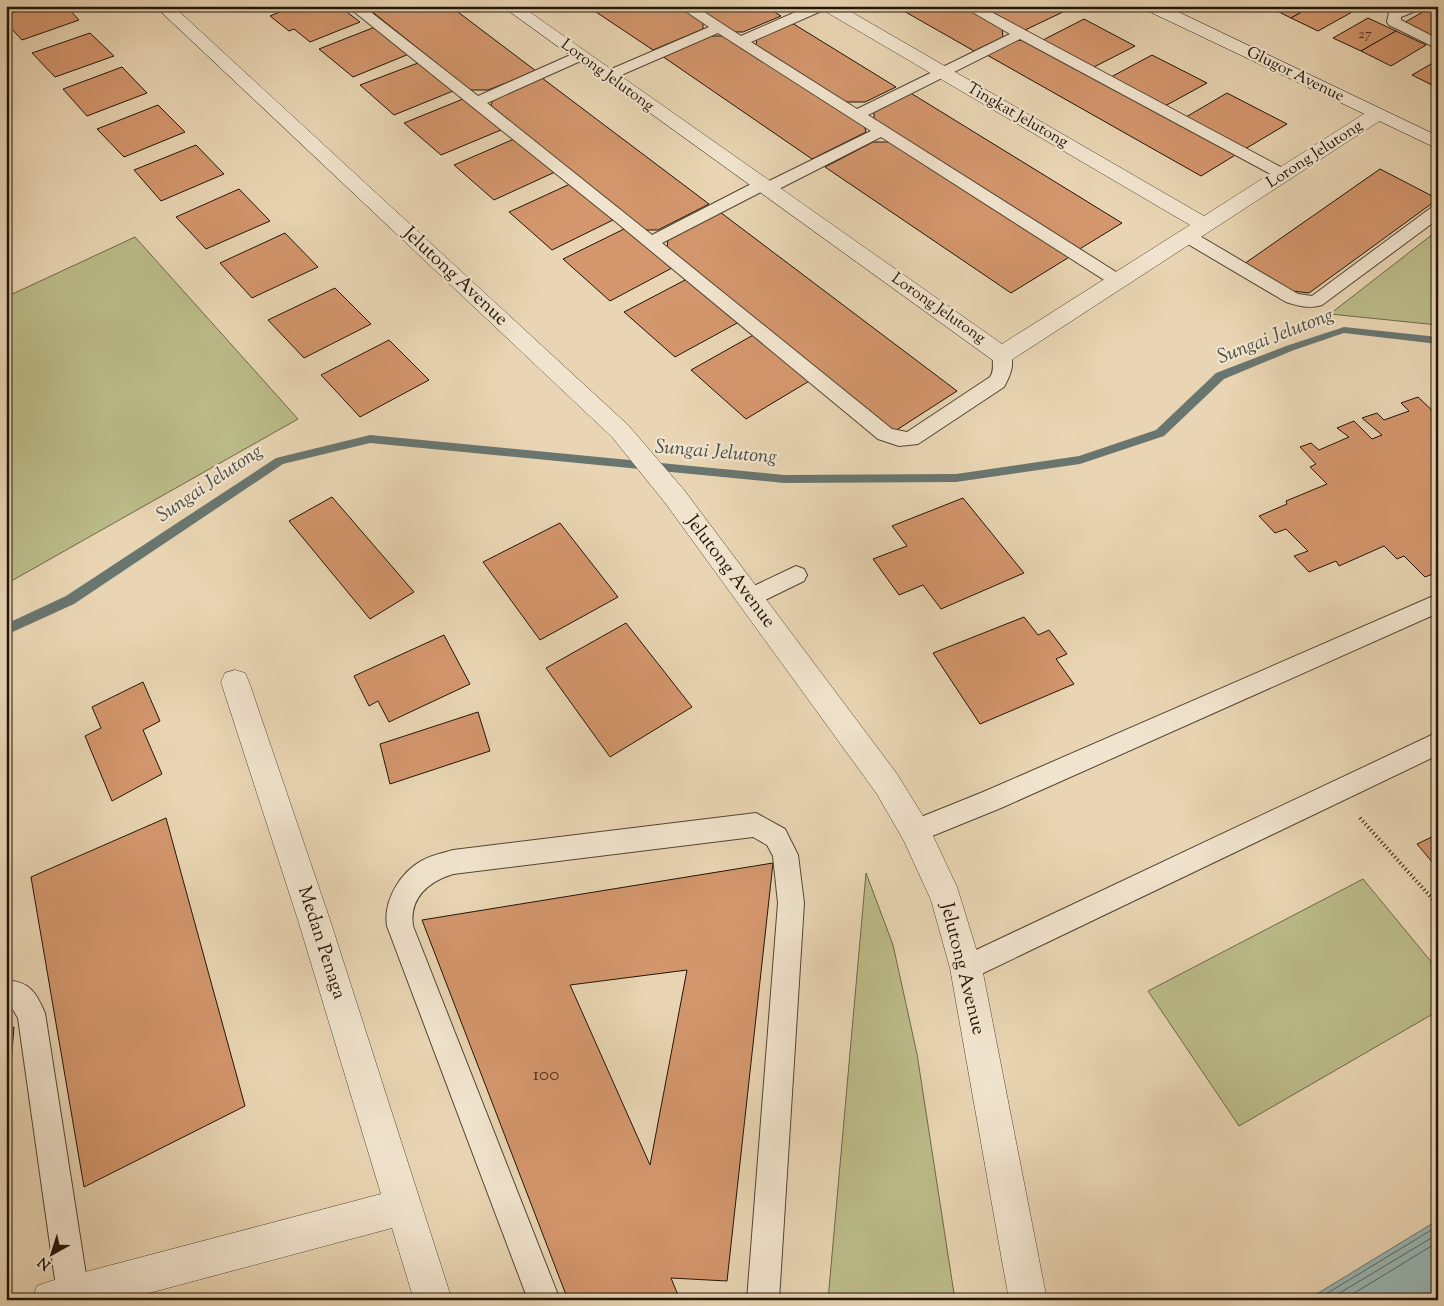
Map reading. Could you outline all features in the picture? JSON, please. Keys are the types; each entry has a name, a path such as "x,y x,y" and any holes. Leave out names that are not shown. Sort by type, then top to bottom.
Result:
{"street":[{"name":"Lorong Jelutong","path":"510,6 1002,355 1377,114"},
{"name":"Tingkat Jelutong","path":"829,6 1205,225"},
{"name":"Glugor Avenue","path":"1152,6 1438,143"},
{"name":"Jelutong Avenue","path":"174,10 620,431 674,497 887,784 915,831 946,898 966,968 1028,1300"},
{"name":"Medan Penaga","path":"235,682 314,920 433,1300"},
{"path":"62,1297 404,1206"}],"lane":[{"path":"354,6 651,242 885,434 899,439 911,439 997,382 1002,374 1002,355"},
{"path":"685,6 1118,281"},
{"path":"740,41 821,6"},
{"path":"969,6 1284,175"},
{"path":"1416,6 1394,15 1394,22 1438,45"},
{"path":"607,76 719,28"},
{"path":"856,115 1020,34"},
{"path":"477,102 580,56"},
{"path":"651,242 882,131"},
{"path":"1187,236 1292,298 1305,302 1316,301 1438,211"},
{"path":"750,598 796,576"},
{"path":"915,831 992,800 1438,603"},
{"path":"966,968 1438,743"},
{"path":"544,1300 400,926 398,913 403,898 430,869 453,862 756,825 776,837 786,854 791,903 763,1300"},
{"path":"6,994 19,995 31,1013 62,1297"}],"path":[{"path":"1337,791 1438,905"}],"green space":[{"path":"1438,230 1438,325 1330,314"},
{"path":"135,237 298,419 6,584 6,297"},
{"path":"866,873 893,945 917,1054 955,1300 828,1300"},
{"path":"1363,879 1438,970 1438,1011 1239,1126 1148,991"}],"water":[{"path":"1438,1220 1438,1300 1307,1300"}],"building":[{"path":"33,6 66,6 79,20 22,40 6,23 6,15"},
{"path":"294,6 339,6 360,22 310,42 294,29 289,31 270,16"},
{"path":"365,6 450,6 536,71 488,90 470,90"},
{"path":"587,6 679,6 703,22 703,29 653,50"},
{"path":"691,6 765,6 781,16 743,32 732,32"},
{"path":"895,6 963,6 1002,27 1003,37 974,51"},
{"path":"978,6 1057,6 1065,11 1023,31"},
{"path":"1267,6 1312,6 1291,18"},
{"path":"1312,6 1344,6 1354,11 1318,31 1291,18"},
{"path":"1360,6 1388,6 1369,12"},
{"path":"1433,6 1438,7 1438,40 1402,24"},
{"path":"1368,18 1396,31 1361,51 1333,38"},
{"path":"1084,19 1135,46 1094,67 1043,40"},
{"path":"792,23 896,87 865,102 844,102 756,46 757,38"},
{"path":"375,27 409,54 353,77 319,49"},
{"path":"1396,31 1426,45 1391,66 1361,51"},
{"path":"90,33 114,56 55,77 32,53"},
{"path":"709,36 726,36 864,125 866,132 812,159 662,56"},
{"path":"1016,40 1030,41 1237,154 1201,176 987,55"},
{"path":"1152,55 1207,83 1165,106 1111,77"},
{"path":"1438,60 1438,88 1412,75"},
{"path":"418,63 453,91 394,115 360,85"},
{"path":"122,67 147,93 87,116 63,89"},
{"path":"542,78 709,204 658,230 644,230 491,106 493,99"},
{"path":"909,92 1122,223 1078,250 874,120 874,110"},
{"path":"1227,93 1287,124 1245,149 1186,117"},
{"path":"463,99 501,130 441,155 404,123"},
{"path":"158,105 185,132 124,157 97,129"},
{"path":"514,139 555,172 494,200 454,165"},
{"path":"873,142 892,142 1071,256 1011,293 825,167"},
{"path":"196,145 224,174 161,201 134,170"},
{"path":"1380,169 1438,199 1309,293 1292,291 1244,264"},
{"path":"570,184 613,220 552,250 509,212"},
{"path":"239,189 270,221 206,249 176,217"},
{"path":"720,212 957,391 895,431 667,248 668,239"},
{"path":"624,229 672,268 610,301 563,259"},
{"path":"285,233 318,267 252,298 220,263"},
{"path":"687,279 739,322 675,357 624,312"},
{"path":"335,288 371,324 304,358 268,320"},
{"path":"755,334 811,380 746,419 691,370"},
{"path":"389,340 429,380 360,417 321,375"},
{"path":"1418,397 1438,416 1438,559 1435,560 1438,562 1438,572 1425,577 1404,556 1397,559 1384,546 1339,566 1336,561 1309,572 1294,556 1308,551 1286,529 1275,533 1259,516 1287,504 1286,501 1327,484 1310,467 1316,464 1300,447 1311,443 1319,450 1349,437 1337,428 1354,421 1372,439 1382,435 1362,418 1377,413 1384,420 1409,411 1401,403"},
{"path":"332,497 414,592 370,619 289,521"},
{"path":"963,498 1024,573 941,609 923,585 899,595 873,559 907,546 892,526"},
{"path":"560,523 618,597 540,640 483,562"},
{"path":"1024,617 1038,635 1049,630 1067,654 1056,659 1074,684 980,724 933,653"},
{"path":"626,623 692,707 610,757 546,668"},
{"path":"444,635 470,684 389,722 378,701 369,706 354,676"},
{"path":"143,682 160,721 143,730 162,774 112,801 85,736 101,728 92,707"},
{"path":"478,712 490,751 390,784 380,744"},
{"path":"166,818 245,1106 84,1187 31,877"},
{"path":"1438,834 1438,869 1417,844"},
{"path":"773,863 727,1281 671,1278 680,1300 568,1300 422,920","holes":["687,970 650,1165 570,985"]},
{"path":"14,1027 6,1125 6,1029"}],"waterway":[{"name":"Sungai Jelutong","path":"6,630 70,600 280,461 370,439 784,479 956,478 1080,460 1160,433 1220,376 1290,348 1344,330 1438,341"}]}
